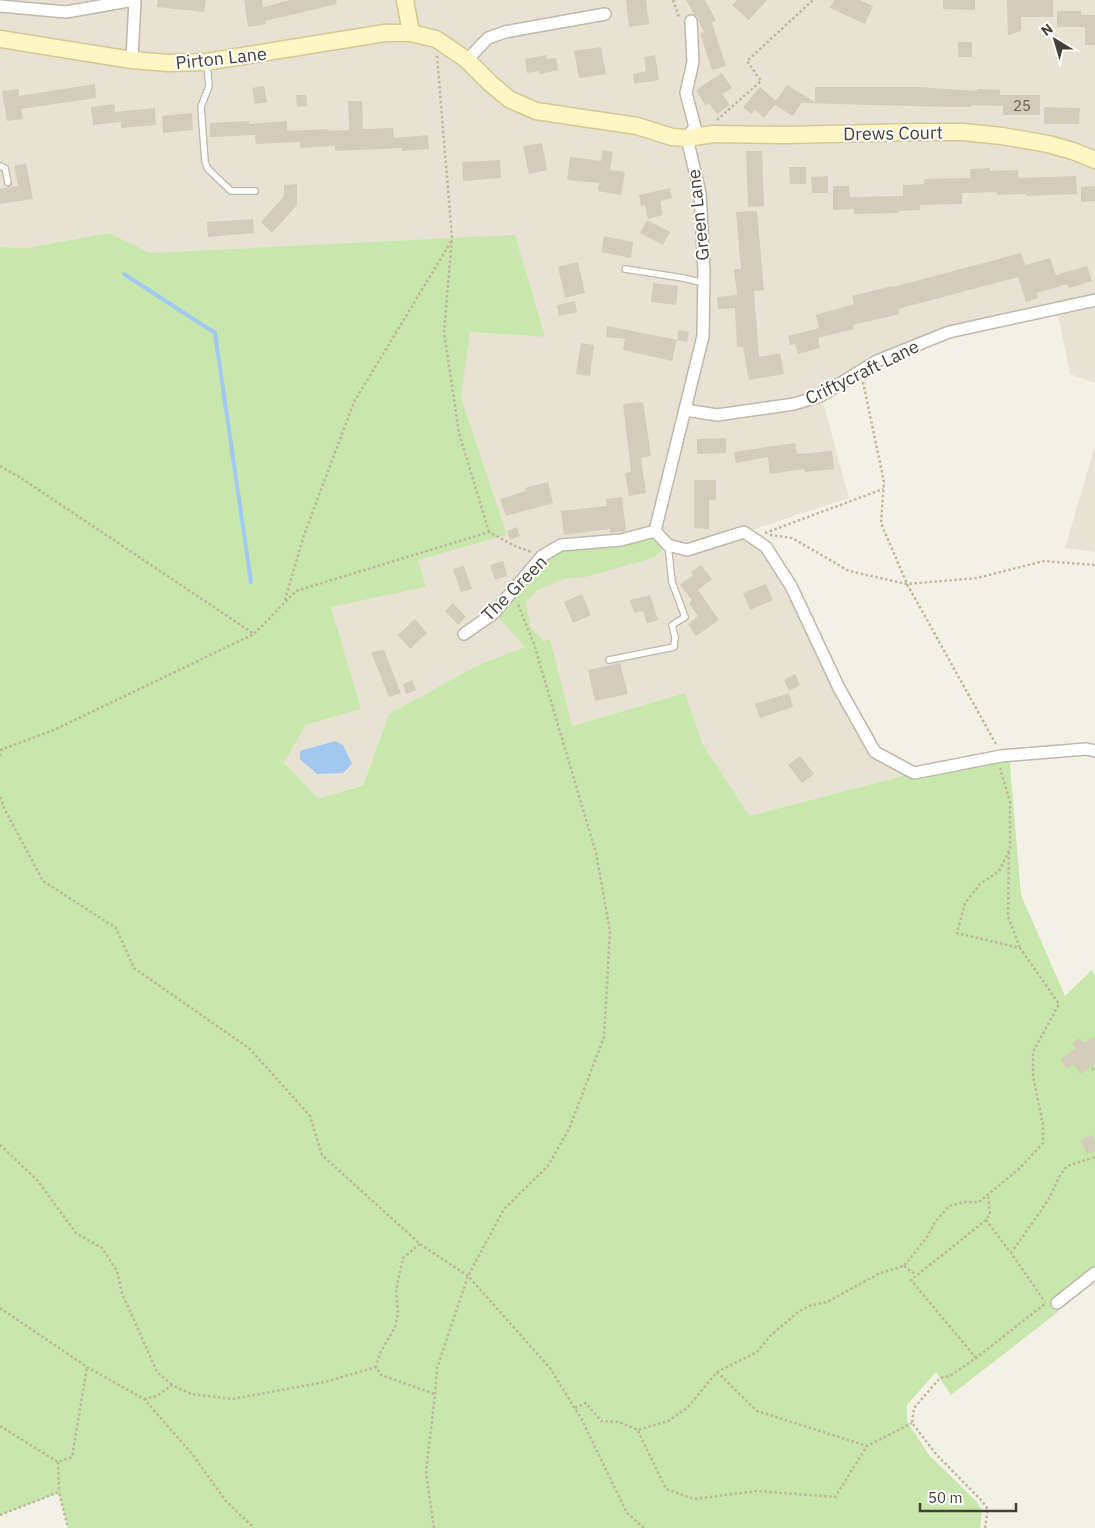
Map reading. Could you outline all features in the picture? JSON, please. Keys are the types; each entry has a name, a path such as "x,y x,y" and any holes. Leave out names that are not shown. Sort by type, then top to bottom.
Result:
{"street":[{"path":"0,6 66,12 135,0 132,60"},
{"path":"405,0 411,33 436,39 467,60 509,99 536,110 637,126 672,137 695,137 686,93 693,62 692,21"},
{"path":"467,60 488,38 505,32 605,14"},
{"name":"Pirton Lane","path":"0,39 132,60 168,63 206,62 385,33 411,33"},
{"name":"Drews Court","path":"695,137 713,134 786,135 963,132 1048,144 1095,160"},
{"name":"Green Lane","path":"655,531 703,336 704,283 700,193 695,137"},
{"name":"Criftycraft Lane","path":"685,410 716,415 794,404 820,396 876,361 949,332 1095,300"},
{"path":"655,531 668,545 687,550 744,532 766,547 791,586 839,688 875,752 914,773 999,756 1086,749 1095,751"},
{"name":"The Green","path":"464,634 494,613 542,556 561,545 621,540 655,531"},
{"path":"1051,1303 1095,1273"}],"lane":[{"path":"206,62 209,86 201,107 205,162 208,169 231,191 255,191"},
{"path":"0,166 5,168 8,183"},
{"path":"625,270 683,278 704,283"},
{"path":"609,660 674,647 675,637 672,626 685,617 672,582 668,545"}],"path":[{"path":"695,137 761,81 747,60 813,0"},
{"path":"436,39 452,238 444,332 459,433 489,532"},
{"path":"285,602 304,535 354,402 452,238"},
{"path":"574,1408 586,1403 601,1422 619,1422 638,1430 668,1422 687,1408 717,1372 757,1352 770,1336 798,1312 809,1306 827,1302 880,1273 904,1266 927,1237 935,1222 949,1206 964,1202 979,1202 1020,1168 1042,1143 1043,1125 1033,1076 1034,1052 1059,1004 1020,948 1008,916 1010,802 998,747 908,584 881,523 882,473 864,382 859,371"},
{"path":"0,466 21,478 254,634"},
{"path":"883,489 762,534 792,538 849,571 908,584 977,578 1044,561 1095,565"},
{"path":"0,756 1,749 54,730 254,634 296,591 489,532 518,547 542,556"},
{"path":"434,1528 426,1474 437,1368 468,1276 504,1209 548,1166 569,1129 604,1037 610,931 596,853 534,644 512,591"},
{"path":"0,797 43,881 116,928 134,968 250,1049 310,1116 322,1155 420,1244 468,1276 550,1368 582,1420 628,1513 644,1528"},
{"path":"1009,851 999,870 980,884 966,903 957,933 1020,948"},
{"path":"1092,1068 1095,1071"},
{"path":"0,1145 37,1180 76,1233 102,1248 117,1271 122,1293 157,1372 172,1385 191,1394 232,1399 325,1382 376,1366"},
{"path":"1012,1253 1050,1197 1059,1177 1067,1166 1095,1157"},
{"path":"976,1358 911,1280 986,1220 990,1214 988,1194"},
{"path":"985,1528 988,1509 936,1454 912,1424 914,1408 940,1378 950,1376 1051,1303 986,1220"},
{"path":"376,1366 380,1353 395,1327 398,1313 396,1290 403,1258 420,1244"},
{"path":"904,1266 916,1275"},
{"path":"0,1308 87,1368 144,1399 193,1455 225,1500 254,1528"},
{"path":"376,1366 382,1375 435,1394"},
{"path":"58,1462 72,1457 87,1368"},
{"path":"717,1372 757,1411 867,1446"},
{"path":"144,1399 157,1396 172,1385"},
{"path":"638,1430 666,1489 694,1499 756,1491 835,1497 867,1446 912,1424"},
{"path":"0,1426 58,1462"},
{"path":"58,1462 59,1492 68,1528"},
{"path":"0,1515 59,1492"}],"shaded area":[{"path":"0,0 1095,0 1095,383 1070,374 1057,309 949,332 877,361 821,395 849,498 745,532 766,547 875,752 914,773 750,816 703,745 685,693 572,726 550,639 478,665 389,714 363,784 318,800 284,761 306,725 361,709 331,607 426,587 418,560 507,535 461,397 470,332 544,337 515,236 149,253 109,233 27,248 0,247"},
{"path":"1095,446 1095,552 1065,548"}],"green space":[{"path":"109,233 150,253 515,235 545,337 470,332 461,397 507,535 418,560 426,587 331,607 361,709 306,725 284,762 318,799 363,785 389,714 478,665 525,647 494,613 542,556 561,545 655,531 668,545 653,558 585,577 563,579 538,590 526,602 530,626 543,641 550,639 572,726 685,693 703,745 750,816 914,773 1009,755 1021,895 1065,996 1092,970 1095,977 1095,1267 1061,1297 1058,1312 951,1395 936,1372 907,1405 907,1421 929,1455 977,1502 982,1511 980,1528 68,1528 59,1493 0,1515 0,247 27,248"}],"water":[{"path":"335,741 343,745 352,764 343,773 317,774 300,759 300,751"}],"building":[{"path":"158,0 206,0 204,12 157,7"},
{"path":"244,0 262,0 263,7 290,0 336,0 337,4 265,21 266,24 248,27"},
{"path":"626,0 646,0 649,24 629,27"},
{"path":"686,0 705,0 716,20 712,23 726,66 712,70 700,33 704,32 698,17 694,14"},
{"path":"737,0 767,0 749,20 732,5"},
{"path":"834,0 860,0 873,6 865,24 830,8"},
{"path":"943,0 975,0 975,10 943,9"},
{"path":"1007,0 1053,0 1053,17 1021,17 1021,31 1008,35"},
{"path":"1057,11 1081,11 1081,15 1095,15 1095,45 1085,45 1085,27 1057,27"},
{"path":"958,42 972,42 972,57 958,57"},
{"path":"601,47 606,74 579,78 574,51"},
{"path":"546,55 547,59 556,58 558,70 540,74 539,71 527,73 525,59"},
{"path":"655,55 659,80 634,84 633,74 646,71 644,57"},
{"path":"722,73 732,88 722,94 730,105 717,114 709,103 705,105 696,90"},
{"path":"95,84 96,98 21,109 23,119 7,121 2,91 18,89 19,96"},
{"path":"787,85 815,102 815,87 917,87 977,91 977,89 1000,90 1000,95 1040,95 1040,115 1003,115 1003,106 971,105 971,107 949,107 801,103 793,116 775,105 764,118 755,110 751,114 743,107 760,87 776,101"},
{"path":"264,86 267,102 255,104 252,88"},
{"path":"296,95 306,95 307,106 297,107"},
{"path":"348,101 362,101 363,129 393,128 394,138 428,135 429,149 402,151 402,148 335,151 335,146 300,148 300,142 256,144 255,135 210,137 210,123 249,121 249,124 287,121 287,131 349,130"},
{"path":"114,104 115,112 155,108 156,125 121,128 121,122 93,125 91,107"},
{"path":"1044,107 1080,108 1079,124 1044,124"},
{"path":"192,113 193,130 163,133 162,116"},
{"path":"542,143 547,170 529,174 523,146"},
{"path":"603,150 613,152 610,170 625,172 621,195 598,191 599,183 567,180 570,157 601,161"},
{"path":"746,151 762,151 764,206 748,207"},
{"path":"500,160 501,178 463,181 462,162"},
{"path":"26,163 33,199 0,204 0,189 18,186 14,166"},
{"path":"789,167 806,167 806,184 790,184"},
{"path":"990,168 990,171 1018,170 1018,178 1076,176 1077,194 1026,196 1026,194 997,195 997,192 962,193 962,204 920,205 920,210 898,211 898,213 854,214 854,209 833,210 833,186 849,186 850,197 903,196 903,185 924,184 924,179 970,178 970,169"},
{"path":"828,176 828,193 812,193 811,177"},
{"path":"297,184 297,205 272,233 261,222 284,196 284,185"},
{"path":"1095,186 1095,201 1081,202 1081,187"},
{"path":"670,188 672,198 660,201 663,215 648,219 645,205 641,206 639,195"},
{"path":"757,211 764,290 754,291 759,357 780,353 784,374 749,380 743,347 737,347 735,308 718,309 717,297 737,295 734,269 741,269 736,212"},
{"path":"253,219 254,233 208,237 207,222"},
{"path":"647,220 670,232 663,245 640,233"},
{"path":"604,236 633,242 631,258 601,252"},
{"path":"1021,253 1025,265 1050,258 1056,275 1087,266 1092,281 1069,288 1067,284 1037,293 1038,298 1026,302 1018,277 898,309 899,314 853,325 854,329 818,338 820,348 798,354 795,344 790,345 788,336 819,328 816,315 854,304 852,296"},
{"path":"578,262 585,293 565,298 558,267"},
{"path":"653,283 678,286 676,305 651,302"},
{"path":"575,301 577,312 559,316 557,305"},
{"path":"607,326 677,340 672,361 623,350 625,339 606,337"},
{"path":"679,330 689,332 687,342 677,340"},
{"path":"581,343 594,345 590,376 576,374"},
{"path":"643,402 651,456 641,458 646,493 629,496 625,473 631,472 623,404"},
{"path":"726,438 726,453 697,454 697,439"},
{"path":"795,443 797,454 832,451 834,469 805,472 804,469 770,474 768,457 736,463 734,452"},
{"path":"694,480 716,480 716,500 709,500 709,529 694,528"},
{"path":"548,482 553,503 506,516 500,499 526,491 525,488"},
{"path":"622,497 626,531 610,533 610,529 564,535 561,511 607,506 606,499"},
{"path":"517,527 520,536 510,540 507,531"},
{"path":"503,561 507,576 495,580 490,565"},
{"path":"701,565 712,579 698,590 719,620 696,636 688,624 698,616 689,603 692,600 680,585 693,575 691,572"},
{"path":"464,566 472,589 461,592 453,569"},
{"path":"766,584 773,600 750,610 743,593"},
{"path":"582,594 591,615 573,623 564,602"},
{"path":"650,595 658,620 647,623 643,611 634,613 630,600"},
{"path":"453,603 466,617 458,625 445,611"},
{"path":"415,619 427,633 410,649 398,635"},
{"path":"384,650 401,693 389,697 371,652"},
{"path":"620,663 628,694 595,701 588,670"},
{"path":"795,674 800,685 789,691 784,680"},
{"path":"412,680 416,690 406,694 403,684"},
{"path":"789,693 793,707 760,718 755,704"},
{"path":"800,756 814,774 802,783 788,765"},
{"path":"1095,1036 1095,1064 1080,1074 1074,1064 1067,1069 1060,1059 1076,1049 1072,1043 1080,1038 1084,1043"},
{"path":"1092,1135 1095,1142 1095,1151 1087,1154 1081,1140"}],"waterway":[{"path":"124,274 215,333 251,582"}]}
